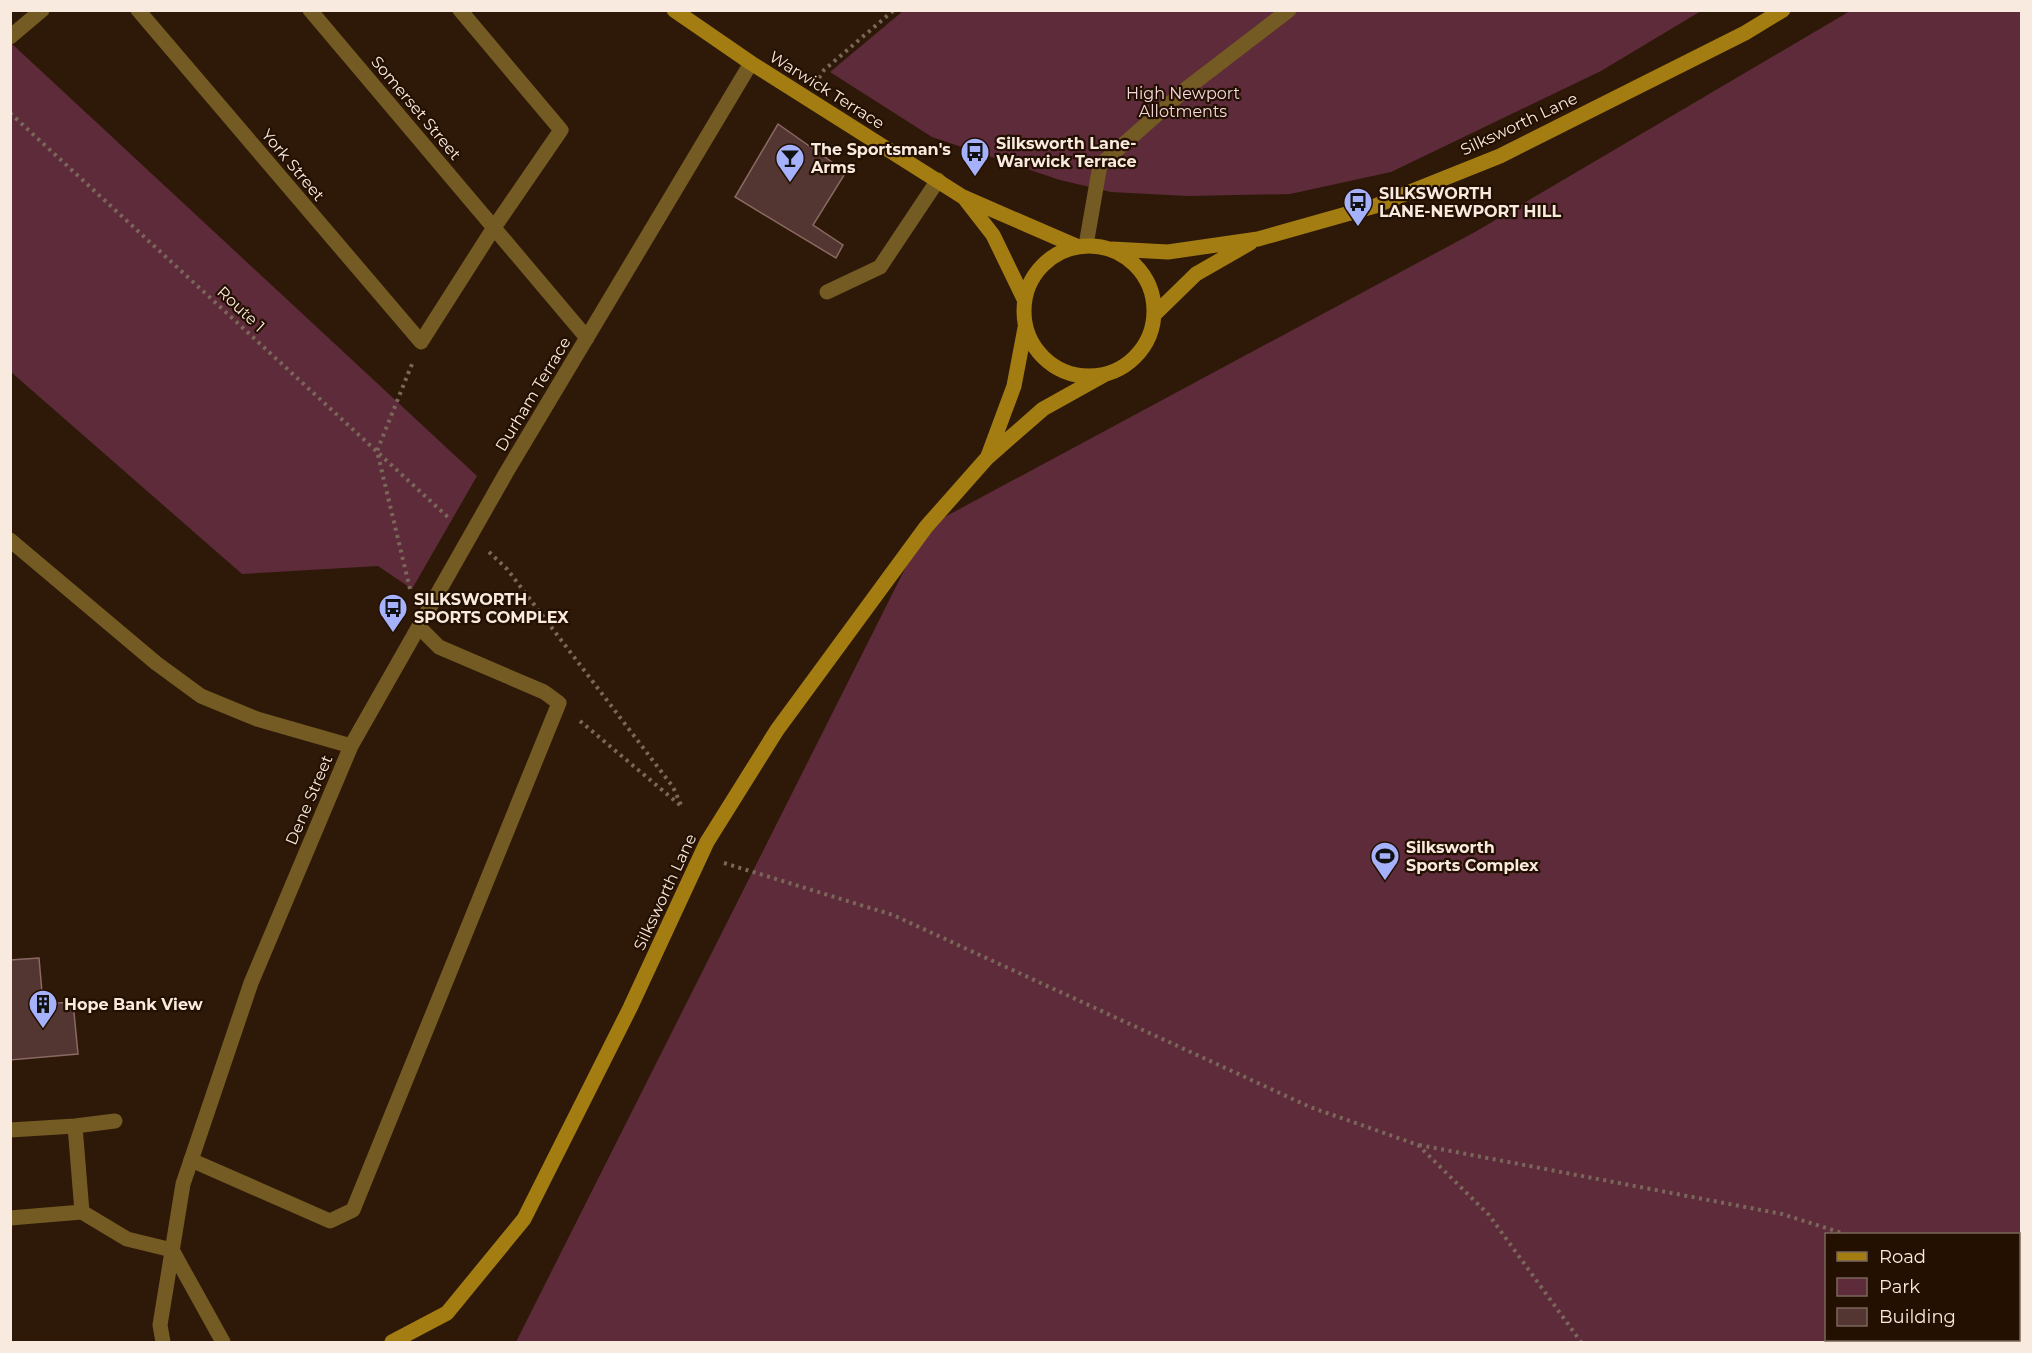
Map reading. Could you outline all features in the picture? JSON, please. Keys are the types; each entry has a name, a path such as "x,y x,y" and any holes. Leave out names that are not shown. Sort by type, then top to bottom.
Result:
{"street":[{"path":"10,37 42,10"},
{"name":"York Street","path":"138,10 421,342"},
{"name":"Somerset Street","path":"310,10 587,338"},
{"path":"421,342 493,229 561,129 460,10"},
{"name":"Warwick Terrace","path":"674,10 751,63 963,197 1081,246"},
{"path":"1081,246 1100,165 1186,89 1289,10"},
{"name":"Silksworth Lane","path":"987,458 1014,386 1025,328 1024,299 1035,273 1056,254 1081,246 1168,252 1258,239 1375,206 1500,156 1745,33 1783,10"},
{"name":"Durham Terrace","path":"351,746 506,473 751,63"},
{"path":"827,292 880,267 938,180"},
{"name":"Warwick Terrace","path":"963,197 993,235 1024,299"},
{"name":"Silksworth Lane","path":"1155,314 1196,274 1258,239"},
{"name":"Silksworth Lane","path":"392,1342 447,1313 524,1219 630,1008 713,833 777,730 926,527 987,458 1043,410 1104,375 1123,368 1139,355 1150,336 1155,314 1150,287 1135,264 1112,249"},
{"name":"Silksworth Lane","path":"1025,328 1036,350 1054,367 1078,376 1104,375"},
{"name":"Dene Street","path":"10,540 156,663 201,696 257,719 351,746 251,983 183,1184 160,1325 163,1342"},
{"path":"191,1160 330,1221 353,1210 559,703 544,692 439,647 419,627"},
{"path":"10,1130 115,1121"},
{"path":"75,1126 82,1212"},
{"path":"10,1218 82,1212 127,1239 172,1250 223,1342"}],"path":[{"path":"806,98 824,70 894,10"},
{"name":"Route 1","path":"10,113 453,523"},
{"path":"419,627 377,451 421,342"},
{"path":"485,549 507,569 580,663 673,787 682,807 559,703"},
{"path":"720,861 893,915 1310,1107 1418,1145 1782,1214 1842,1233"},
{"path":"1418,1145 1489,1215 1581,1342"}],"green space":[{"name":"High Newport Allotments","path":"903,11 1701,11 1601,71 1391,172 1290,194 1188,196 1111,192 1060,180 932,137 830,72"},
{"name":"Silksworth Sports Complex","path":"1850,11 2021,11 2021,1342 516,1342 926,527 1475,232"},
{"path":"11,43 477,476 412,589 378,566 242,574 11,372"}],"building":[{"name":"The Sportsman's Arms","path":"778,124 846,172 813,225 843,245 836,258 735,197"},
{"name":"Hope Bank View","path":"39,958 43,1004 73,1002 78,1054 10,1060 10,960"}],"place":[{"name":"Silksworth Lane- Warwick Terrace","path":"975,178"},
{"name":"The Sportsman's Arms","path":"790,184"},
{"name":"SILKSWORTH LANE-NEWPORT HILL","path":"1358,228"},
{"name":"SILKSWORTH SPORTS COMPLEX","path":"393,634"},
{"name":"Silksworth Sports Complex","path":"1385,882"},
{"name":"Hope Bank View","path":"43,1030"}]}
